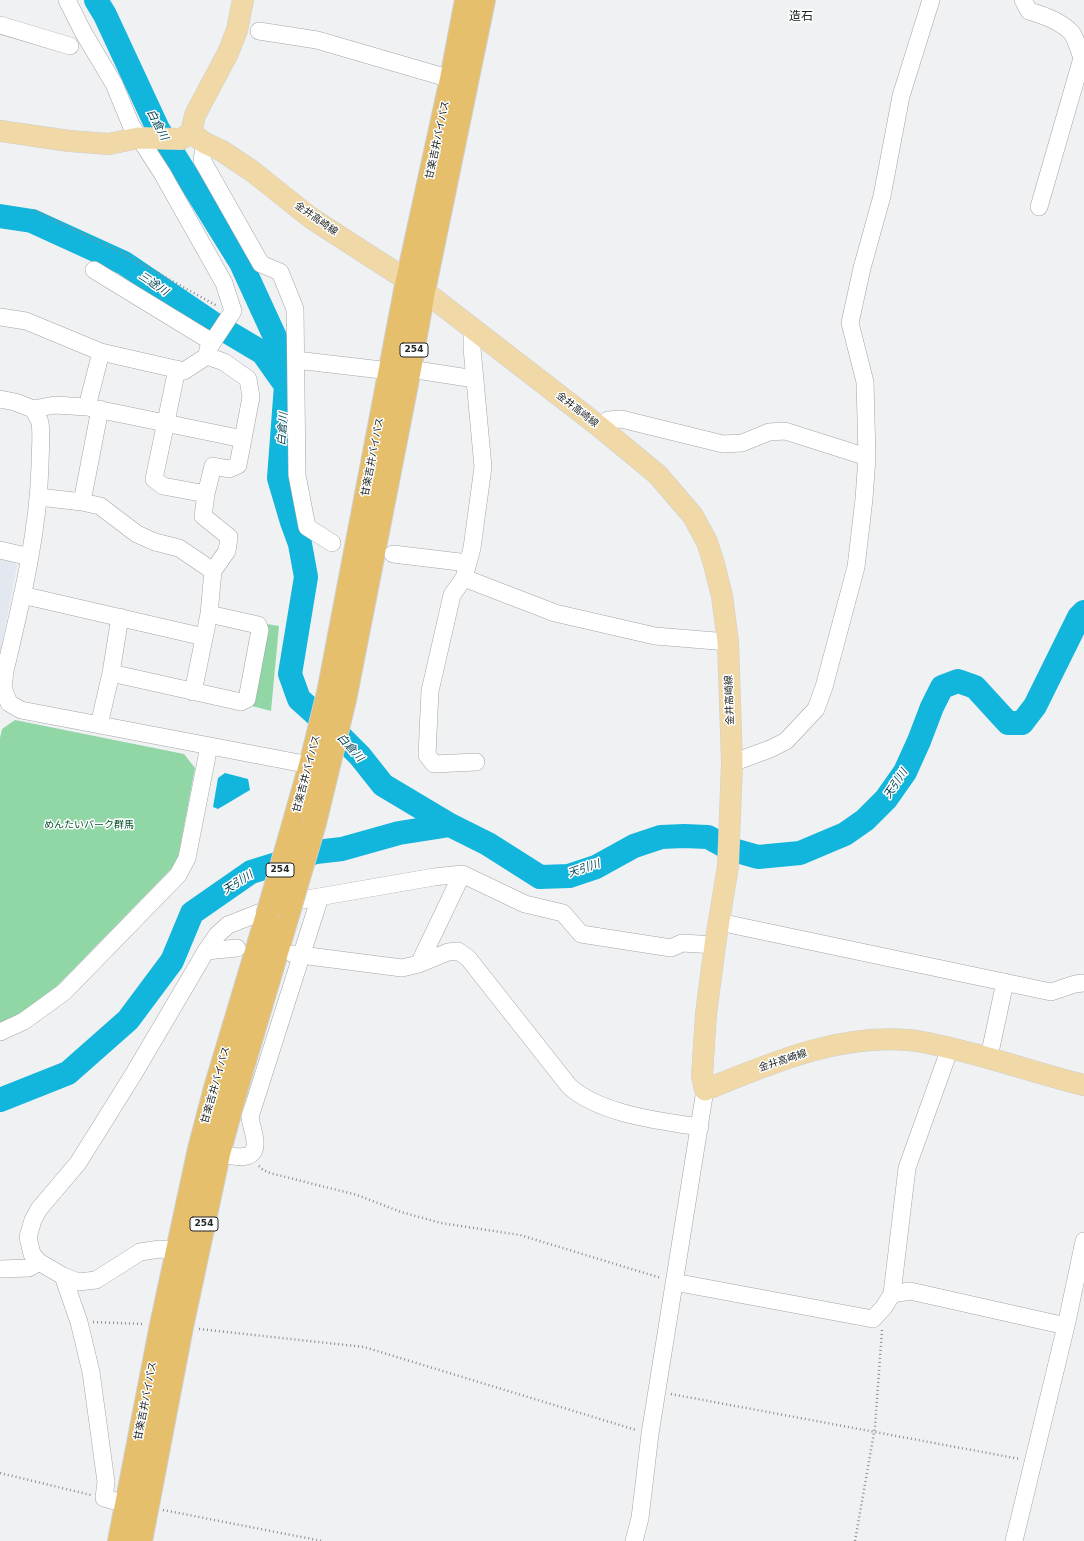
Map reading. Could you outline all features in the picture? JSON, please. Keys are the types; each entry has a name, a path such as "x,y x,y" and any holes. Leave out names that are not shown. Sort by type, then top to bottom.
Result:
{"highway":[{"name":"甘楽吉井バイパス","path":"119,1541 126,1504 172,1326 236,1091 315,823 324,748 337,697 400,370 466,0"},
{"name":"甘楽吉井バイパス","path":"416,285 484,0"},
{"name":"甘楽吉井バイパス","path":"141,1541 148,1507 172,1326 177,1251 199,1149 215,1088 310,765 324,748"}],"main road":[{"path":"0,131 69,141 109,144 142,138 192,138 195,115 228,54 237,30 243,0"},
{"name":"金井高崎線","path":"192,138 222,151 246,167 311,218 416,285 600,427 658,475 693,516 707,542 714,564 722,596 728,642 732,763 728,866 719,922"},
{"path":"705,1090 702,1076 706,1014 719,922"},
{"name":"金井高崎線","path":"705,1090 772,1063 817,1050 849,1043 887,1039 908,1040 989,1057 1084,1085"}],"street":[{"path":"0,317 26,321 101,352 184,370 212,344 233,311 224,283 142,138 131,125 114,84 82,32 67,0"},
{"path":"732,763 770,749 786,741 816,709 824,687 856,566 864,499 867,457 865,382 850,322 862,268 882,196 901,96 931,0"},
{"path":"1023,0 1029,11 1044,16 1072,32 1083,58 1039,206"},
{"path":"0,25 70,46"},
{"path":"259,32 317,40 451,79"},
{"path":"192,138 202,160 261,264 280,272 295,309 297,475 308,527 332,543"},
{"path":"94,270 212,344 224,362 248,379 251,397 238,465 229,469 213,466 206,494 203,516 229,537 227,551 213,571 209,614 193,692"},
{"path":"472,328 472,348 484,467 472,548 466,571 452,595 430,691 426,755 434,764 476,762"},
{"path":"82,502 101,352"},
{"path":"296,360 475,379"},
{"path":"177,369 154,479 163,486 206,494"},
{"path":"0,399 15,402 33,409 55,405 94,408 243,439"},
{"path":"33,409 40,422 39,497 30,557 5,671 3,705 9,703 21,710 310,765"},
{"path":"600,427 608,420 621,419 723,444 742,444 769,432 785,431 867,457"},
{"path":"39,497 82,502 100,506 137,534 155,542 179,548 213,571"},
{"path":"0,550 30,557"},
{"path":"393,554 466,571 556,613 655,636 728,642"},
{"path":"22,595 204,637"},
{"path":"111,673 241,702 247,700 260,630 258,625 209,614"},
{"path":"100,725 111,673 120,617"},
{"path":"0,1032 24,1021 64,992 178,875 187,858 209,746"},
{"path":"419,964 462,874"},
{"path":"177,1251 160,1249 140,1252 96,1280 78,1282 63,1276 39,1262 32,1254 28,1238 33,1220 39,1209 78,1163 133,1075 206,951 217,935 228,925 284,903 462,874 525,904 563,913 581,934 672,948 682,943 715,945"},
{"path":"219,1154 238,1158 249,1155 254,1150 255,1143 250,1117 298,955 320,897"},
{"path":"719,922 1051,992 1084,982"},
{"path":"206,951 237,948"},
{"path":"298,955 402,968 419,964 448,952 458,951 468,958 569,1086 579,1096 649,1120 700,1127"},
{"path":"989,1057 1004,982"},
{"path":"888,1300 907,1168 950,1048"},
{"path":"634,1541 640,1518 650,1434 705,1090"},
{"path":"1014,1541 1066,1326 1084,1242"},
{"path":"0,1269 29,1268 39,1262"},
{"path":"63,1276 78,1322 91,1372 106,1482 104,1498 126,1504"},
{"path":"674,1282 873,1319 888,1300 910,1291 1066,1326"}],"path":[{"path":"34,210 124,254 230,316"},
{"path":"249,1155 263,1170 270,1173 357,1195 401,1212 441,1223 520,1235 674,1282"},
{"path":"855,1541 875,1427 888,1300"},
{"path":"78,1322 172,1326 364,1347 650,1434"},
{"path":"657,1392 1034,1462"},
{"path":"0,1473 104,1498"},
{"path":"148,1507 322,1541"}],"shaded area":[{"path":"0,556 12,558 17,566 0,654"}],"green space":[{"path":"267,624 279,626 271,711 252,706"},
{"name":"めんたいパーク群馬","path":"15,720 184,754 195,768 178,858 173,867 56,987 23,1011 0,1024 0,738 2,729"}],"water":[{"path":"225,773 248,779 250,790 218,809 213,807 218,778"}],"waterway":[{"name":"白倉川","path":"96,0 105,15 158,129 241,263 275,337 283,366 286,385 279,478 300,544 306,577 290,674 299,699 360,756 383,785 450,825 488,844 540,877 569,876 596,867 634,846 661,837 708,837 730,849 758,857 800,853 845,834 865,820 886,799 905,772 942,687 958,681 975,687 1008,723 1022,723 1035,706 1079,617 1084,612"},
{"name":"三途川","path":"0,216 32,221 124,263 211,322 263,353 282,380"},
{"name":"天引川","path":"0,1100 68,1073 128,1020 172,961 192,913 251,872 316,852 342,849 399,833 450,825"}],"district":[{"name":"造石","path":"801,17"}]}
